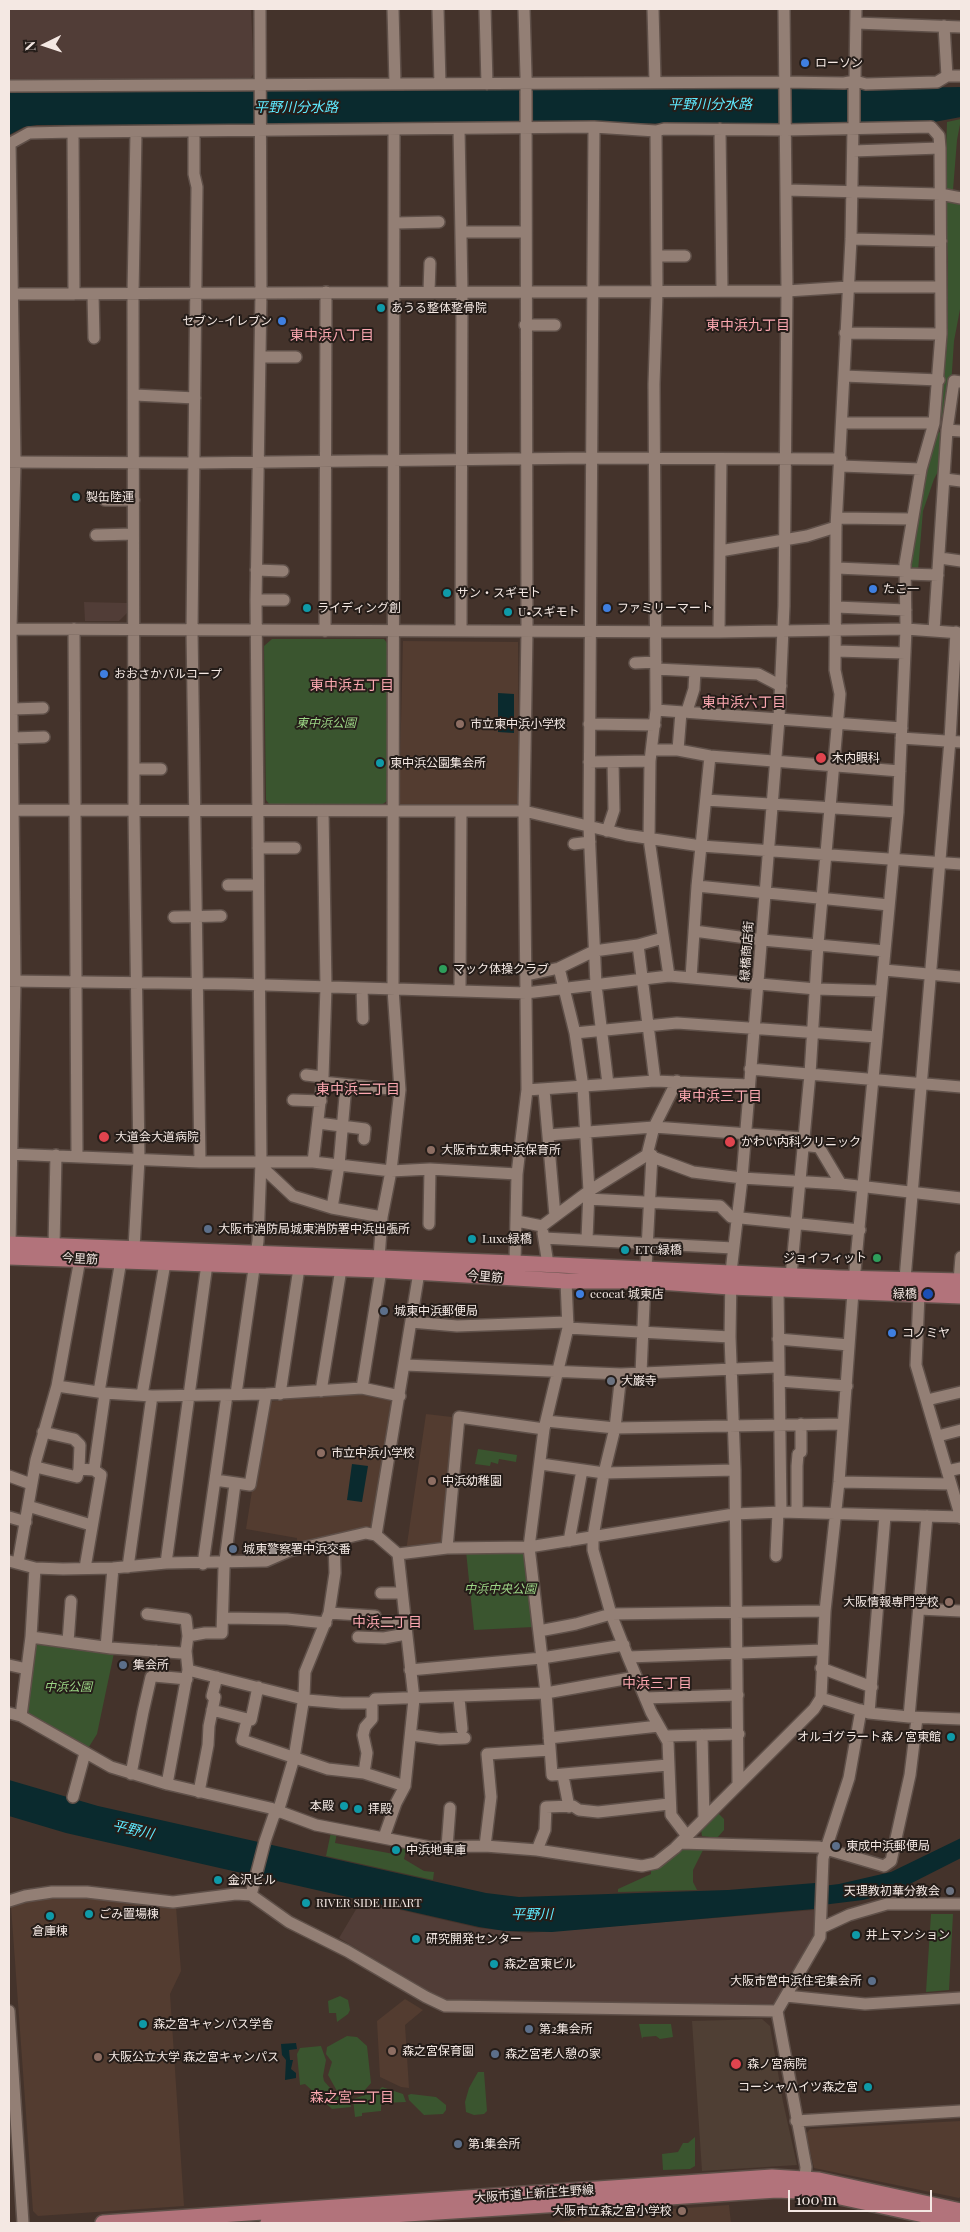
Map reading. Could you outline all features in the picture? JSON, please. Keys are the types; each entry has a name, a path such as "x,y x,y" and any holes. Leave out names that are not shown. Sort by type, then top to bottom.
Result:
{"main road":[{"name":"今里筋","path":"9,1248 54,1246 134,1248 256,1260 420,1266 566,1281 646,1275"},
{"name":"今里筋","path":"9,1248 80,1259 165,1263 207,1264 256,1260 299,1268 341,1270 380,1264"},
{"name":"今里筋","path":"420,1266 515,1263 548,1264 646,1275 730,1280 791,1276 919,1294 961,1286"},
{"name":"今里筋","path":"730,1280 778,1289 854,1285 905,1279 961,1286"},
{"name":"大阪市道上新庄生野線","path":"103,2223 772,2177 853,2199 961,2223"},
{"name":"大阪市道上新庄生野線","path":"268,2223 735,2192 804,2185 846,2185 961,2211"}],"street":[{"path":"203,1564 215,1480 256,1260 261,1164 256,630 262,293 260,9"},
{"path":"393,9 395,84"},
{"path":"438,9 440,84"},
{"path":"485,9 487,84"},
{"path":"515,1263 518,1174 527,1090 524,811 527,631 526,87 524,9"},
{"path":"653,9 655,82"},
{"name":"緑橋商店街","path":"738,1784 735,1470 730,1368 730,1280 742,1178 744,1132 762,940 764,893 781,686 786,459 787,291 784,9"},
{"path":"791,1276 802,1142 810,1074 818,944 840,694 835,670 837,523 851,239 856,9"},
{"path":"856,23 961,27"},
{"path":"944,26 947,76"},
{"path":"9,86 233,86 262,88 395,84 487,84 526,87 655,82 866,84 937,82 947,76 961,76"},
{"path":"9,1248 13,738 10,629 12,462 9,143 29,133 73,132 194,132 262,129 394,130 526,127 594,127 656,131 664,128 931,127 939,136 940,148 942,334 939,380 934,423 921,469 911,519 905,572 906,630 898,812 854,1285 839,1482 825,1611 821,1698 814,1710 683,1839 656,1863 642,1866 538,1850 485,1846 430,1847 316,1825 270,1808 167,1784 111,1767 21,1716 9,1713"},
{"path":"594,127 590,458 589,827 596,985 608,1084"},
{"path":"459,129 462,291 460,460 461,631"},
{"path":"720,129 722,291"},
{"path":"362,1388 380,1264 382,1217 391,1171 400,1090 393,989 396,223 394,130"},
{"path":"656,131 657,292 654,384 656,710 649,838 669,976"},
{"path":"73,132 74,294"},
{"path":"134,1248 139,1159 134,812 133,534 135,395 133,293 136,132"},
{"path":"194,132 194,174 197,187 192,630 200,1162"},
{"path":"853,151 940,148"},
{"path":"786,190 940,194 961,198"},
{"path":"396,223 439,222"},
{"path":"461,232 525,232"},
{"path":"851,239 941,241"},
{"path":"657,256 685,256"},
{"path":"429,291 430,263"},
{"path":"11,294 429,291 657,292 940,287"},
{"path":"324,631 326,292"},
{"path":"93,294 94,338"},
{"path":"525,325 555,325"},
{"path":"845,333 942,334"},
{"path":"261,357 296,357"},
{"path":"844,376 939,380"},
{"path":"934,631 947,430 954,381 961,382"},
{"path":"135,395 195,398"},
{"path":"843,423 934,423"},
{"path":"947,430 961,431"},
{"path":"12,462 194,463 590,458 786,459 921,469"},
{"path":"719,632 721,459"},
{"path":"945,479 961,481"},
{"path":"105,500 134,500"},
{"path":"720,551 807,536 837,523 911,519"},
{"path":"96,534 133,534"},
{"path":"940,558 961,561"},
{"path":"837,568 938,575"},
{"path":"256,570 283,571"},
{"path":"256,600 284,600"},
{"path":"836,608 906,610"},
{"path":"10,629 591,632 836,632 906,630 959,632 955,741 939,861 905,1279"},
{"path":"74,630 75,982 78,1156"},
{"path":"836,651 905,653"},
{"path":"635,663 695,672 758,674 781,686"},
{"path":"678,750 684,711 694,689 695,672"},
{"path":"12,709 43,708"},
{"path":"656,710 837,724 955,741"},
{"path":"590,724 655,725"},
{"path":"13,738 44,737"},
{"path":"589,762 613,762 678,750 710,756 833,764 900,771"},
{"path":"691,978 697,886 710,756"},
{"path":"607,831 614,810 613,762"},
{"path":"135,769 161,769"},
{"path":"706,800 898,812"},
{"path":"11,810 134,812 524,811 607,831 701,846 961,864"},
{"path":"313,1162 323,1080 326,987 324,811"},
{"path":"460,990 461,812"},
{"path":"574,844 590,842"},
{"path":"258,848 295,848"},
{"path":"228,886 258,885"},
{"path":"697,886 889,906"},
{"path":"174,917 222,916"},
{"path":"694,931 762,940 885,951"},
{"path":"527,975 559,968 594,951 638,945 664,938"},
{"path":"638,945 655,1081"},
{"path":"559,968 575,1032 583,1087 588,1195 587,1239"},
{"path":"884,970 961,977"},
{"path":"12,981 258,985 526,993 564,990 642,978 669,976 816,988 882,991"},
{"path":"362,988 363,1019"},
{"path":"575,1032 687,1023 813,1034 877,1037"},
{"path":"750,1069 874,1078 961,1087"},
{"path":"306,1075 346,1085 400,1090"},
{"path":"527,1090 655,1081 749,1085"},
{"path":"641,1373 648,1243 649,1155 654,1126 677,1081"},
{"path":"332,1208 339,1165 346,1085"},
{"path":"544,1090 554,1216"},
{"path":"293,1100 321,1101"},
{"path":"318,1123 365,1128 364,1139"},
{"path":"548,1135 654,1126 744,1132 819,1146 841,1184"},
{"path":"11,1154 261,1164 313,1162 391,1171 430,1169 518,1174"},
{"path":"54,1246 56,1155"},
{"path":"649,1155 693,1172 742,1178 864,1186 961,1198"},
{"path":"542,1226 554,1216 649,1155"},
{"path":"261,1164 293,1196 332,1208 382,1217"},
{"path":"429,1224 430,1169"},
{"path":"588,1195 720,1206 731,1217 796,1222 860,1230"},
{"path":"517,1221 542,1226"},
{"path":"542,1226 548,1264"},
{"path":"544,1238 733,1248"},
{"path":"961,1257 961,1286"},
{"path":"80,1259 57,1386 36,1466 26,1522 14,1562 35,1568 113,1568 166,1564 203,1564 226,1561 266,1561 289,1551 366,1533 376,1536 398,1554 447,1548 530,1547 734,1514 797,1512 961,1518 916,1365 919,1294"},
{"path":"94,1470 102,1392 121,1260"},
{"path":"128,1567 147,1395 165,1263"},
{"path":"166,1564 207,1264"},
{"path":"376,1536 420,1266"},
{"path":"280,1394 299,1268"},
{"path":"321,1392 341,1270"},
{"path":"566,1281 568,1325 545,1425 530,1547 546,1693 552,1775 563,1776 668,1765"},
{"path":"776,1556 779,1512 780,1424 778,1289"},
{"path":"411,1322 457,1326 568,1325 730,1337"},
{"path":"778,1340 849,1345"},
{"path":"405,1365 621,1374 778,1367"},
{"path":"621,1374 616,1428 604,1473 592,1550 628,1657 645,1698 668,1742 669,1804 673,1820 683,1839"},
{"path":"780,1381 847,1386"},
{"path":"57,1386 147,1395 280,1394 362,1388 400,1396"},
{"path":"927,1400 961,1392"},
{"path":"215,1480 250,1485 266,1394"},
{"path":"447,1548 459,1418 545,1425 616,1428 843,1424"},
{"path":"797,1512 797,1466 798,1454 801,1452 801,1424"},
{"path":"938,1436 961,1430"},
{"path":"36,1466 77,1477 79,1469 80,1445 74,1439 44,1432"},
{"path":"541,1464 604,1473 735,1470"},
{"path":"947,1471 961,1468"},
{"path":"79,1469 94,1470 101,1474 85,1568"},
{"path":"569,1540 582,1470"},
{"path":"9,1476 32,1484"},
{"path":"839,1482 951,1484"},
{"path":"188,1636 222,1633 226,1561 234,1484"},
{"path":"28,1506 91,1525"},
{"path":"804,2185 806,2167 796,2122 777,2011 817,1944 821,1928 820,1906 825,1850 849,1778 872,1687 885,1516"},
{"path":"683,1839 820,1847 884,1866 891,1861 910,1775 919,1609 927,1516"},
{"path":"9,1517 26,1522"},
{"path":"251,1895 265,1841 274,1815 278,1812 294,1758 304,1697 305,1672 327,1618 335,1573 334,1542"},
{"path":"384,1837 396,1803 405,1786 414,1699 398,1554"},
{"path":"21,1716 31,1637 35,1568"},
{"path":"106,1647 113,1568"},
{"path":"381,1593 401,1593"},
{"path":"68,1642 71,1601"},
{"path":"919,1609 961,1611"},
{"path":"539,1631 576,1624 612,1614 825,1611"},
{"path":"147,1614 186,1619 188,1674 167,1784"},
{"path":"223,1618 287,1619 375,1616 376,1623 405,1621"},
{"path":"358,1638 384,1638 406,1634"},
{"path":"31,1637 106,1647 186,1651"},
{"path":"410,1670 542,1658 624,1645"},
{"path":"628,1657 823,1650"},
{"path":"131,1774 142,1712 151,1677 154,1676 156,1651"},
{"path":"9,1665 27,1669"},
{"path":"821,1668 872,1687"},
{"path":"154,1676 188,1674 217,1677 304,1697 307,1700 342,1703 546,1693 636,1677"},
{"path":"199,1792 215,1697 212,1696 217,1677"},
{"path":"212,1710 251,1720 258,1687"},
{"path":"645,1698 738,1695"},
{"path":"411,1735 440,1739 463,1733 459,1698"},
{"path":"821,1698 865,1712 961,1719"},
{"path":"364,1773 367,1753 363,1735 365,1727 372,1719 372,1703"},
{"path":"247,1720 242,1740 290,1754 294,1758 328,1769 364,1773 405,1786"},
{"path":"485,1846 491,1797 488,1754 549,1744 662,1731 702,1735 739,1734"},
{"path":"702,1735 704,1819"},
{"path":"73,1797 85,1753"},
{"path":"563,1776 569,1806"},
{"path":"538,1850 545,1830 546,1807 569,1806 579,1810 598,1812 669,1804"},
{"path":"447,1847 450,1808"},
{"path":"9,1901 25,1896 52,1892 87,1892 173,1902 236,1894 251,1895 289,1922 347,1951 445,2006 777,2011"},
{"path":"821,1928 848,1915 887,1904 961,1904"},
{"path":"786,1996 865,2004 961,1998"},
{"path":"9,2011 23,2223"},
{"path":"796,2122 961,2112"}],"shaded area":[{"path":"9,9 251,9 254,73 250,79 9,82"},
{"path":"84,602 127,603 127,613 119,621 85,621"},
{"name":"市立東中浜小学校","path":"403,641 518,642 519,806 399,806"},
{"name":"市立中浜小学校","path":"358,1392 386,1396 391,1401 374,1518 370,1527 297,1545 297,1538 246,1529 266,1402 286,1400 286,1397"},
{"name":"中浜幼稚園","path":"426,1414 452,1417 444,1545 406,1551"},
{"name":"大阪公立大学 森之宮キャンパス","path":"68,1897 176,1907 181,1971 170,1994 184,2206 38,2216 33,2211 11,1906 37,1899"},
{"path":"361,1901 479,1928 529,1933 814,1910 815,1933 813,1942 775,2004 444,2000 339,1938"},
{"name":"森之宮保育園","path":"405,1999 423,2010 405,2025 409,2088 401,2087 380,2077 377,2021"},
{"name":"森ノ宮病院","path":"762,2019 770,2026 783,2102 797,2165 702,2171 692,2021"},
{"path":"961,2121 961,2196 959,2198 814,2168 806,2134 810,2129"},
{"name":"大阪市立森之宮小学校","path":"729,2205 731,2223 536,2223 570,2221 570,2216"}],"green space":[{"path":"961,119 957,140 953,190 945,189 947,122"},
{"path":"948,201 961,202 961,304 954,341 946,424 940,415 947,345 948,260 945,205"},
{"path":"939,432 944,433 941,466 934,479 923,511 918,571 908,568 926,469 934,439"},
{"name":"東中浜公園","path":"272,639 384,639 387,643 387,801 380,806 270,805 266,800 264,646"},
{"path":"478,1449 517,1455 516,1462 499,1459 498,1464 491,1462 490,1466 475,1464"},
{"name":"中浜中央公園","path":"524,1549 533,1627 474,1630 466,1551"},
{"name":"中浜公園","path":"35,1641 114,1653 97,1734 87,1750 25,1714"},
{"path":"718,1813 724,1819 724,1830 717,1838 702,1836 701,1830"},
{"path":"331,1832 337,1833 335,1843 399,1855 401,1845 407,1846 404,1859 424,1871 434,1872 433,1880 326,1856"},
{"path":"682,1850 703,1850 693,1870 693,1882 697,1890 618,1892 618,1889 651,1874 651,1870 666,1863"},
{"path":"931,1914 953,1914 949,1990 926,1992"},
{"path":"340,1996 348,2000 350,2010 348,2014 337,2022 336,2013 329,2013 328,2001"},
{"path":"639,2024 671,2024 673,2037 660,2039 656,2036 643,2037 642,2039"},
{"path":"347,2036 357,2037 367,2046 371,2083 364,2091 355,2095 337,2091 328,2075 332,2062 326,2054 327,2047"},
{"path":"321,2046 326,2060 324,2081 337,2096 350,2100 351,2107 332,2109 305,2084 300,2085 297,2054 300,2048"},
{"path":"478,2072 484,2072 487,2111 484,2114 474,2115 466,2112 465,2102 469,2088"},
{"path":"382,2087 403,2094 406,2102 383,2103 381,2111 362,2113 362,2116 355,2117 353,2099 365,2095 372,2090 378,2091"},
{"path":"408,2095 436,2097 446,2105 446,2110 443,2114 424,2115 409,2100"},
{"path":"695,2137 695,2166 690,2169 663,2170 662,2154 678,2152 683,2143 688,2143"}],"water":[{"name":"平野川分水路","path":"779,87 834,89 961,87 961,117 934,122 780,124 37,125 24,127 9,135 9,93"},
{"path":"498,693 514,694 514,733 498,732"},
{"path":"352,1464 368,1466 362,1502 347,1500"},
{"name":"平野川","path":"9,1780 98,1806 486,1893 519,1897 728,1890 815,1883 815,1887 839,1884 891,1872 961,1838 961,1858 894,1892 863,1900 814,1906 814,1909 552,1932 505,1931 479,1927 66,1833 9,1816"},
{"path":"296,2043 297,2049 289,2050 290,2060 293,2060 291,2069 296,2073 296,2078 285,2080 286,2060 282,2055 281,2044"}],"place":[{"name":"ローソン","path":"805,63"},
{"name":"あうる整体整骨院","path":"381,308"},
{"name":"セブン-イレブン","path":"282,321"},
{"name":"製缶陸運","path":"76,497"},
{"name":"たこ一","path":"873,589"},
{"name":"サン・スギモト","path":"447,593"},
{"name":"ライディング創","path":"307,608"},
{"name":"ファミリーマート","path":"607,608"},
{"name":"U•スギモト","path":"508,612"},
{"name":"おおさかパルコープ","path":"104,674"},
{"name":"市立東中浜小学校","path":"460,724"},
{"name":"木内眼科","path":"821,758"},
{"name":"東中浜公園集会所","path":"380,763"},
{"name":"マック体操クラブ","path":"443,969"},
{"name":"大道会大道病院","path":"104,1137"},
{"name":"かわい内科クリニック","path":"730,1142"},
{"name":"大阪市立東中浜保育所","path":"431,1150"},
{"name":"大阪市消防局城東消防署中浜出張所","path":"208,1229"},
{"name":"Luxe緑橋","path":"472,1239"},
{"name":"ETC緑橋","path":"625,1250"},
{"name":"ジョイフィット","path":"877,1258"},
{"name":"ecoeat 城東店","path":"580,1294"},
{"name":"緑橋","path":"928,1294"},
{"name":"城東中浜郵便局","path":"384,1311"},
{"name":"コノミヤ","path":"892,1333"},
{"name":"大巌寺","path":"611,1381"},
{"name":"市立中浜小学校","path":"321,1453"},
{"name":"中浜幼稚園","path":"432,1481"},
{"name":"城東警察署中浜交番","path":"233,1549"},
{"name":"大阪情報専門学校","path":"949,1602"},
{"name":"集会所","path":"123,1665"},
{"name":"オルゴグラート森ノ宮東館","path":"951,1737"},
{"name":"本殿","path":"344,1806"},
{"name":"拝殿","path":"358,1809"},
{"name":"東成中浜郵便局","path":"836,1846"},
{"name":"中浜地車庫","path":"396,1850"},
{"name":"金沢ビル","path":"218,1880"},
{"name":"天理教初華分教会","path":"950,1891"},
{"name":"RIVER SIDE HEART","path":"306,1903"},
{"name":"ごみ置場棟","path":"89,1914"},
{"name":"倉庫棟","path":"50,1916"},
{"name":"井上マンション","path":"856,1935"},
{"name":"研究開発センター","path":"416,1939"},
{"name":"森之宮東ビル","path":"494,1964"},
{"name":"大阪市営中浜住宅集会所","path":"872,1981"},
{"name":"森之宮キャンパス学舎","path":"143,2024"},
{"name":"第2集会所","path":"529,2029"},
{"name":"森之宮保育園","path":"392,2051"},
{"name":"森之宮老人憩の家","path":"495,2054"},
{"name":"大阪公立大学 森之宮キャンパス","path":"98,2057"},
{"name":"森ノ宮病院","path":"736,2064"},
{"name":"コーシャハイツ森之宮","path":"868,2087"},
{"name":"第1集会所","path":"458,2144"},
{"name":"大阪市立森之宮小学校","path":"682,2211"}],"district":[{"name":"東中浜九丁目","path":"748,326"},
{"name":"東中浜八丁目","path":"332,336"},
{"name":"東中浜五丁目","path":"352,686"},
{"name":"東中浜六丁目","path":"744,703"},
{"name":"東中浜二丁目","path":"358,1090"},
{"name":"東中浜三丁目","path":"720,1097"},
{"name":"中浜二丁目","path":"387,1623"},
{"name":"中浜三丁目","path":"657,1684"},
{"name":"森之宮二丁目","path":"352,2098"}]}
